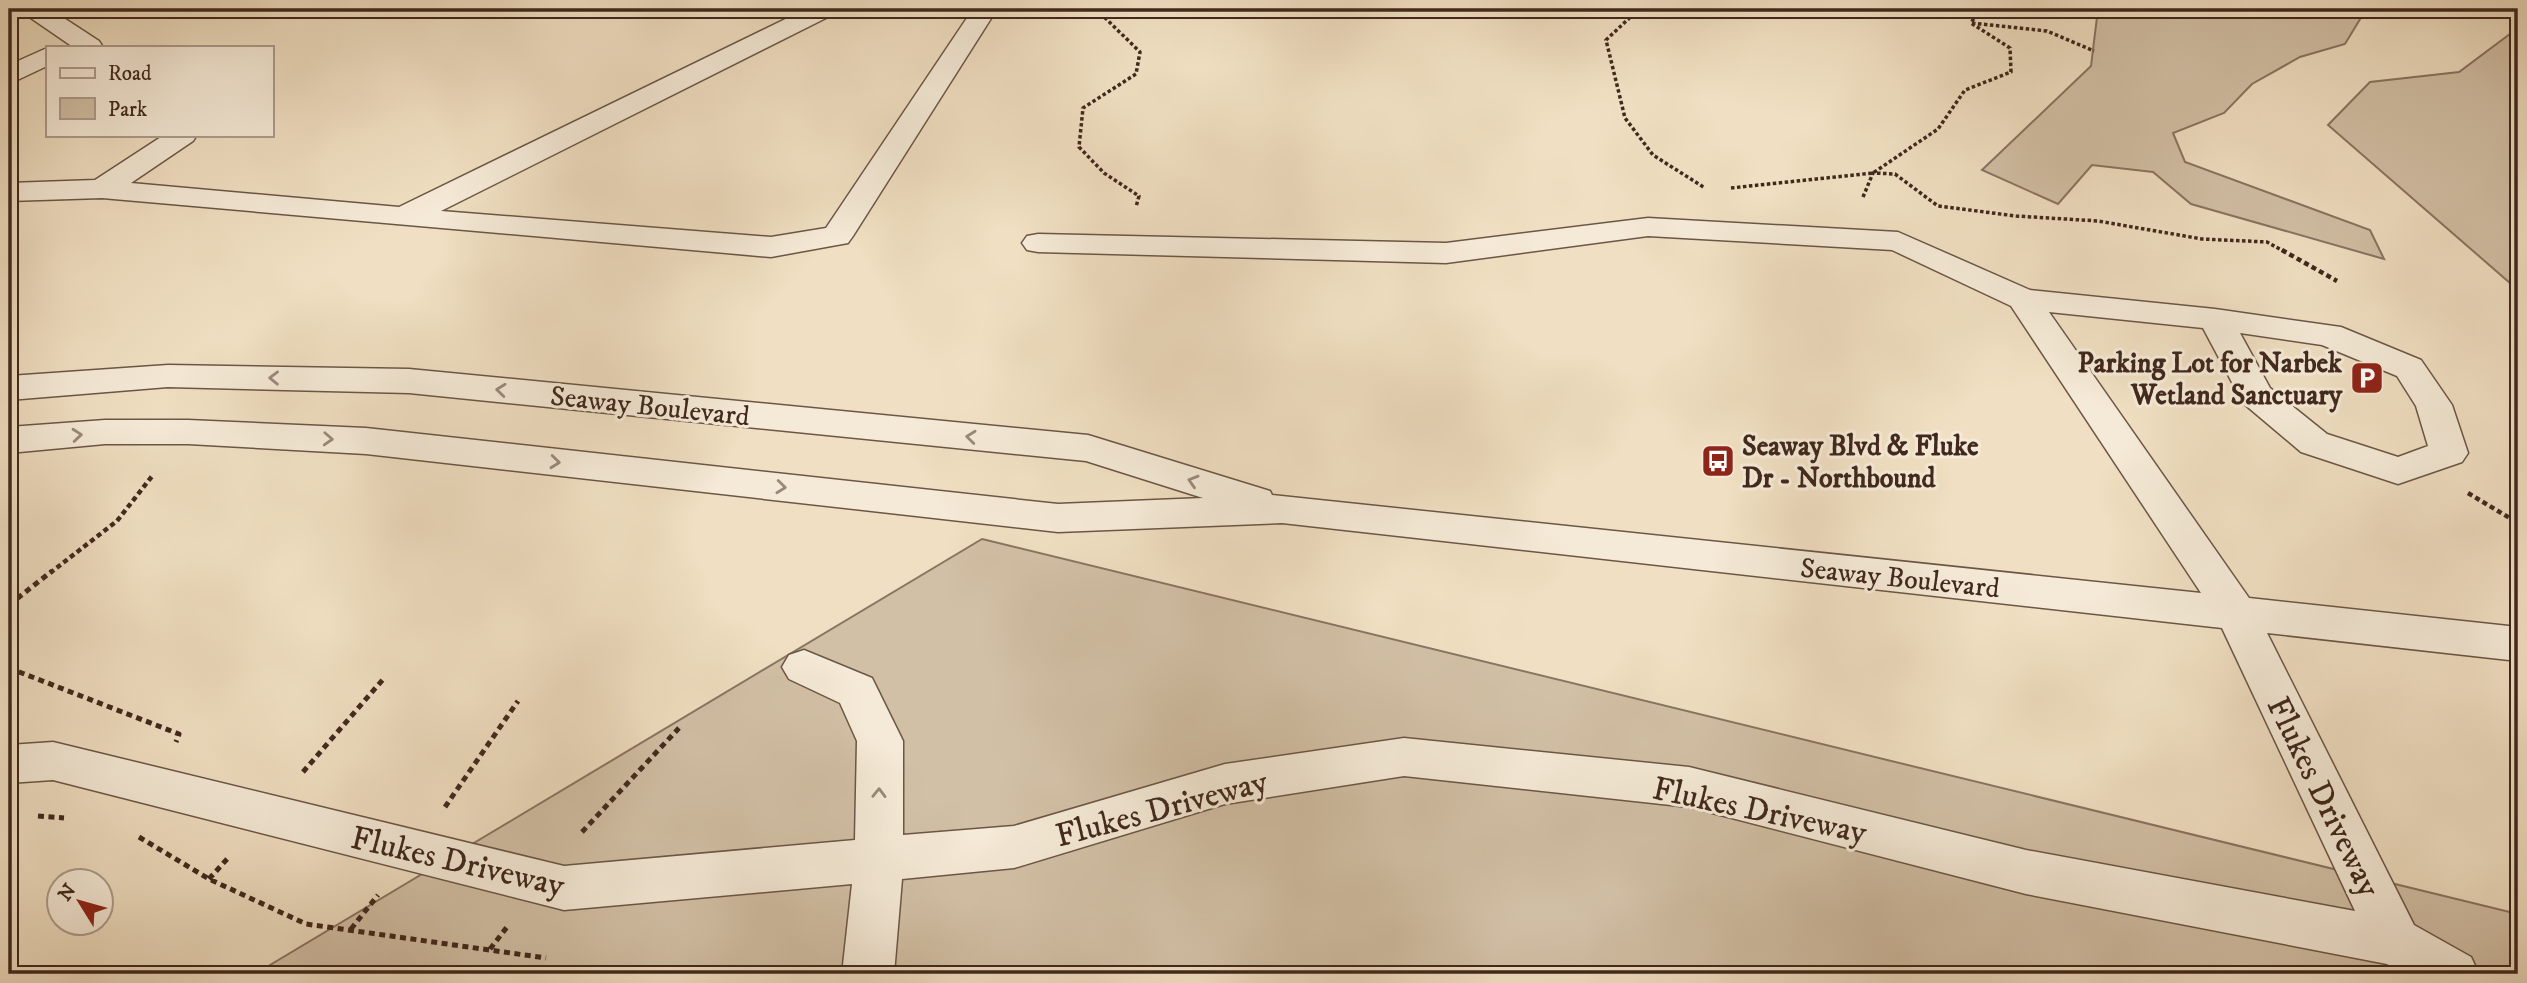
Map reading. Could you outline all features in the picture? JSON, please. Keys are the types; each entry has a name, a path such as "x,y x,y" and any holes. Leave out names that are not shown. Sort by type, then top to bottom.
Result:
{"street":[{"path":"34,9 77,45"},
{"path":"404,217 825,9"},
{"path":"9,192 102,189 771,247 837,236 985,9"},
{"path":"9,76 46,57"},
{"path":"102,189 182,136"},
{"path":"1038,243 1446,253 1648,227 1898,241 2023,299 2215,319 2329,335 2409,368 2434,405 2449,453 2398,471 2314,443 2256,394 2215,319"},
{"name":"Flukes Driveway","path":"2023,299 2236,613 2396,942"},
{"name":"Seaway Boulevard","path":"9,388 168,376 408,381 1088,448 1282,509"},
{"name":"Seaway Boulevard","path":"9,440 105,432 188,432 366,441 1058,518 1282,509 2518,644"},
{"path":"804,667 856,691 880,741 878,861 868,974"},
{"name":"Flukes Driveway","path":"9,764 53,761 564,888 1014,847 1226,784 1404,757 1689,787 2026,872 2396,942 2453,974"}],"path":[{"path":"1096,9 1140,52 1136,74 1083,108 1079,147 1104,173 1139,196 1126,245"},
{"path":"1639,9 1606,40 1625,118 1653,155 1709,191"},
{"path":"1971,23 1980,9"},
{"path":"1971,23 2048,31 2094,51"},
{"path":"1873,173 1938,129 1965,90 2011,72 2010,48 1971,23"},
{"path":"1722,189 1873,173 1895,174 1938,206 2016,216 2098,221 2202,239 2267,242 2337,281"},
{"path":"9,605 117,521 188,432"},
{"path":"34,815 72,819"},
{"path":"129,832 209,879 306,924 546,958"}],"green space":[{"path":"2098,9 2365,11 2345,44 2300,57 2252,84 2224,113 2173,133 2185,162 2370,230 2384,259 2191,204 2153,172 2092,165 2058,204 1982,170 2091,66"},
{"path":"2518,28 2518,290 2328,125 2370,82 2459,72"},
{"path":"982,539 2518,914 2518,974 255,974"}],"place":[{"name":"Parking Lot for Narbek Wetland Sanctuary","path":"2367,378"},
{"name":"Seaway Blvd & Fluke Dr - Northbound","path":"1718,461"}]}
